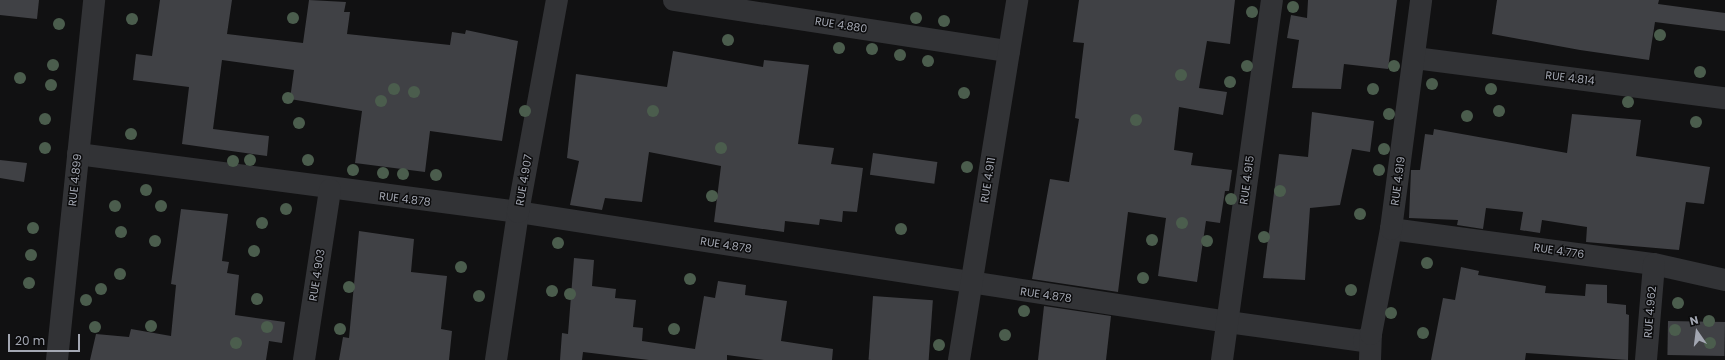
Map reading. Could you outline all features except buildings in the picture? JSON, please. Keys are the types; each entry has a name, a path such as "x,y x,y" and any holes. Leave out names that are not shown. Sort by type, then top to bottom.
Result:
{"street":[{"name":"RUE 4.899","path":"57,360 94,0"},
{"name":"RUE 4.907","path":"496,360 518,212 557,0"},
{"name":"RUE 4.880","path":"674,0 1009,51"},
{"name":"RUE 4.911","path":"960,360 1017,0"},
{"name":"RUE 4.915","path":"1222,360 1272,0"},
{"name":"RUE 4.919","path":"1370,360 1371,334 1391,229 1415,58 1421,0"},
{"name":"RUE 4.814","path":"1415,58 1725,98"},
{"name":"RUE 4.878","path":"78,154 330,190 518,212 971,284 1364,341 1371,334"},
{"name":"RUE 4.903","path":"304,360 330,190"},
{"name":"RUE 4.776","path":"1391,229 1654,264 1725,280"},
{"name":"RUE 4.962","path":"1646,360 1654,264"}]}
